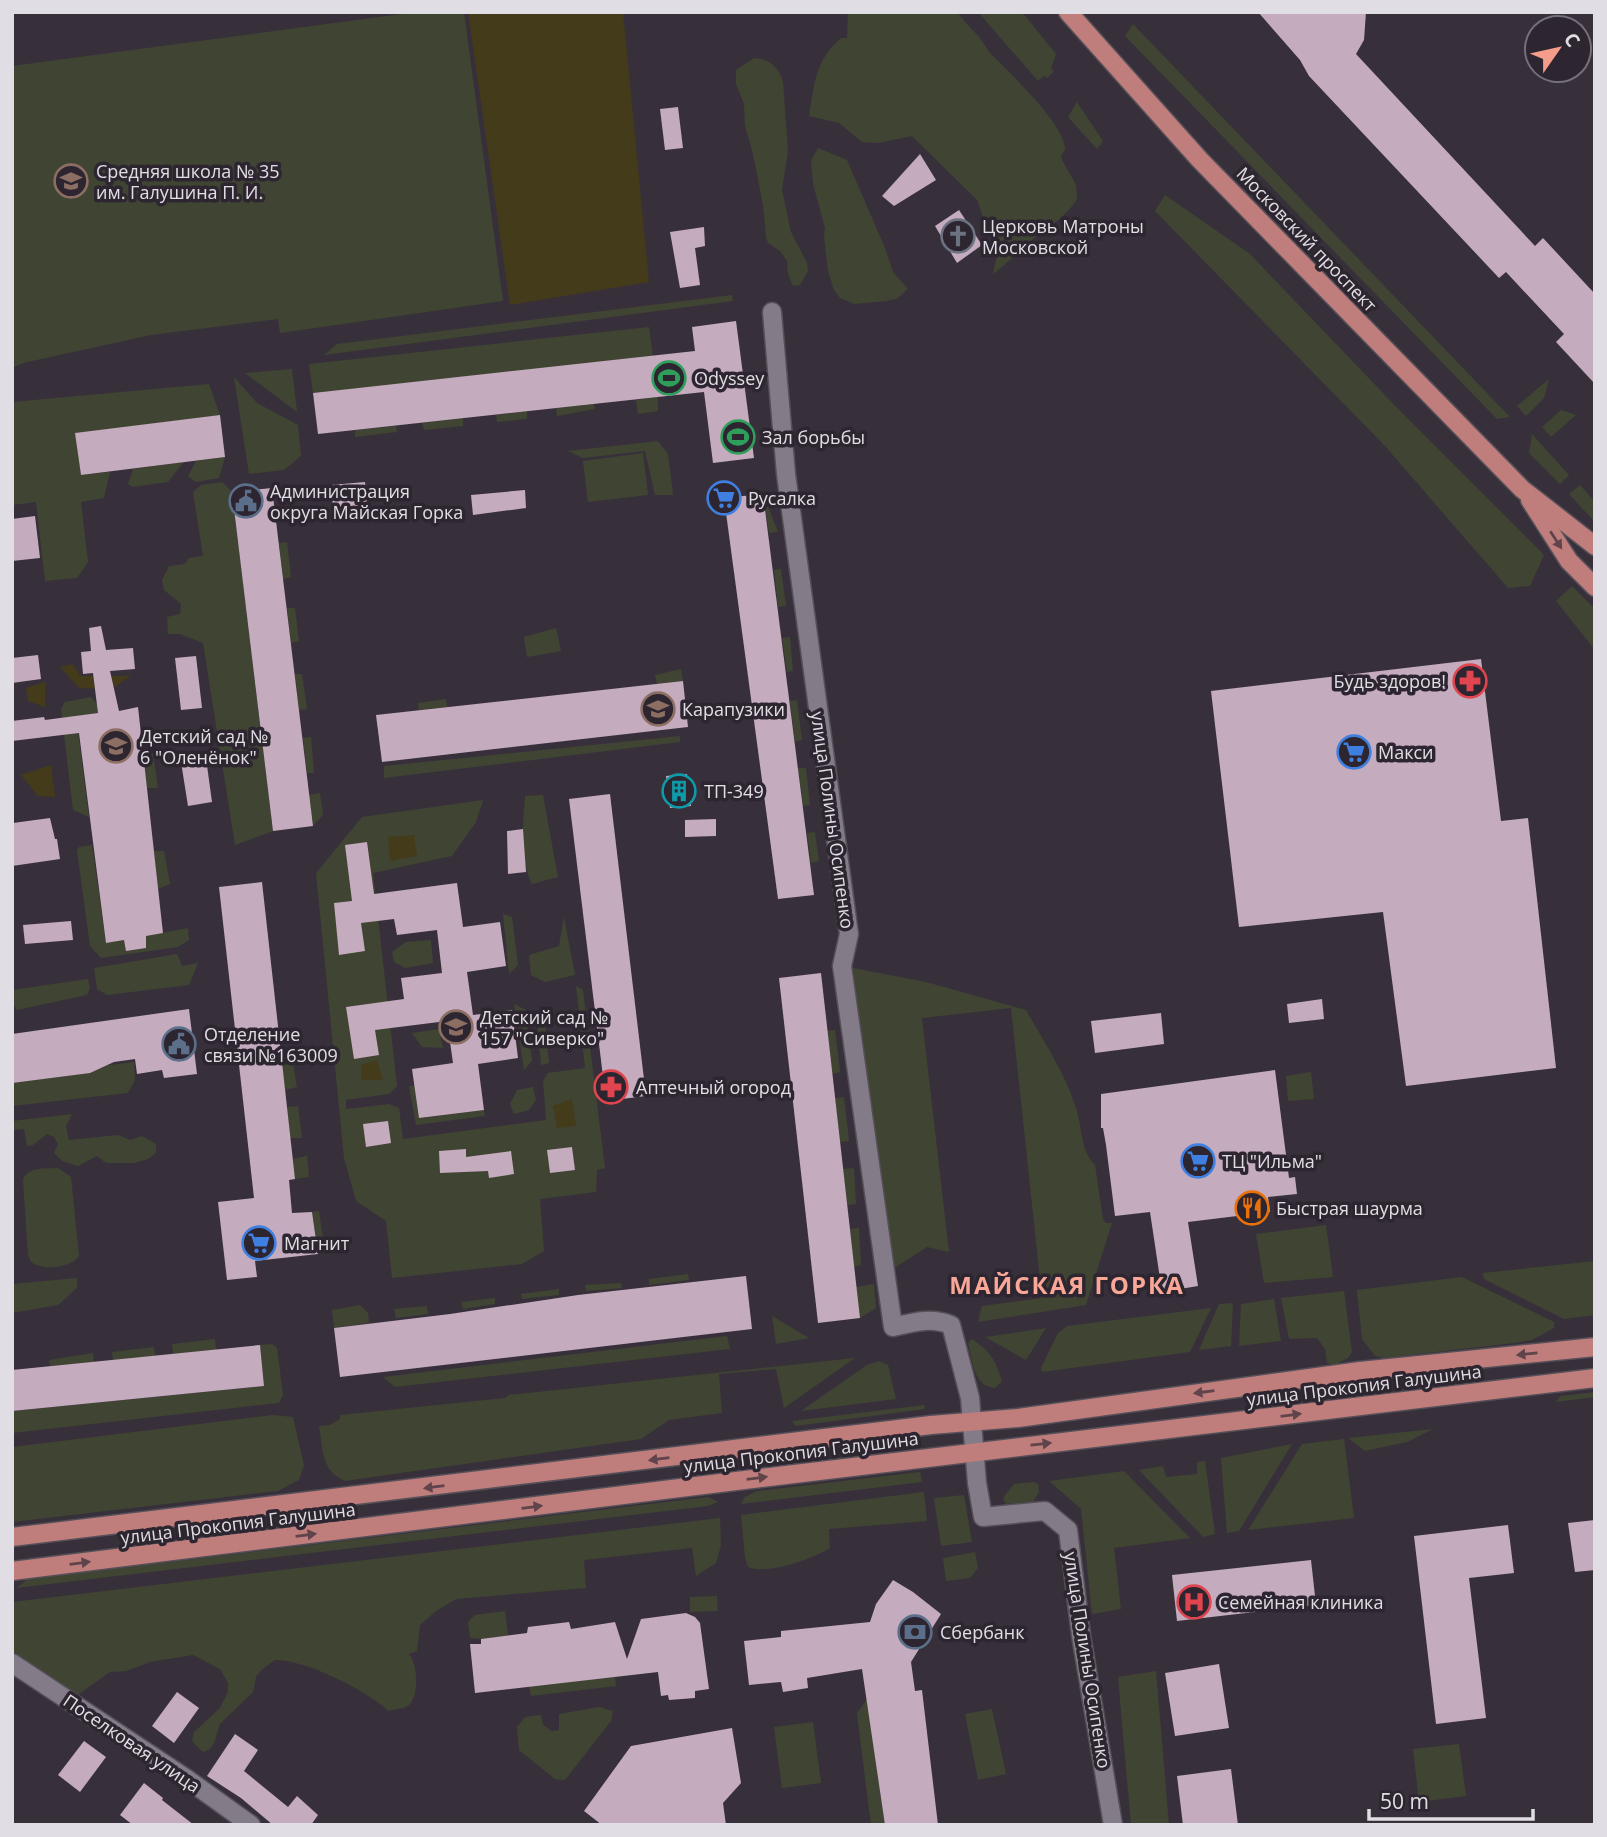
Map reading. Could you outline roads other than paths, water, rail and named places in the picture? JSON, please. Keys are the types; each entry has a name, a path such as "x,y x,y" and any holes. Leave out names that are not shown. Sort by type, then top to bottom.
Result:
{"main road":[{"name":"Московский проспект","path":"1068,12 1200,160 1522,489 1595,546"},
{"name":"Московский проспект","path":"1522,489 1569,561 1595,587"},
{"name":"улица Прокопия Галушина","path":"12,1537 1018,1418 1360,1371 1595,1347"},
{"name":"улица Прокопия Галушина","path":"12,1571 1595,1378"}],"street":[{"name":"улица Полины Осипенко","path":"772,312 786,474 849,934 842,966 893,1327 916,1321 938,1320 951,1325 970,1398 974,1454 983,1517 1045,1511 1068,1531 1081,1634 1113,1825"},
{"name":"Поселковая улица","path":"12,1663 187,1779 251,1825"}],"place":[{"name":"Средняя школа № 35 им. Галушина П. И.","path":"71,181"},
{"name":"Церковь Матроны Московской","path":"958,236"},
{"name":"Odyssey","path":"669,378"},
{"name":"Зал борьбы","path":"738,437"},
{"name":"Русалка","path":"724,498"},
{"name":"Администрация округа Майская Горка","path":"246,501"},
{"name":"Будь здоров!","path":"1470,681"},
{"name":"Карапузики","path":"658,709"},
{"name":"Детский сад № 6 \"Оленёнок\"","path":"116,746"},
{"name":"Макси","path":"1354,752"},
{"name":"ТП-349","path":"679,791"},
{"name":"Детский сад № 157 \"Сиверко\"","path":"456,1027"},
{"name":"Отделение связи №163009","path":"179,1044"},
{"name":"Аптечный огород","path":"611,1087"},
{"name":"ТЦ \"Ильма\"","path":"1198,1161"},
{"name":"Быстрая шаурма","path":"1252,1208"},
{"name":"Магнит","path":"259,1243"},
{"name":"Семейная клиника","path":"1194,1602"},
{"name":"Сбербанк","path":"915,1632"}],"district":[{"name":"МАЙСКАЯ ГОРКА","path":"1067,1284"}]}
